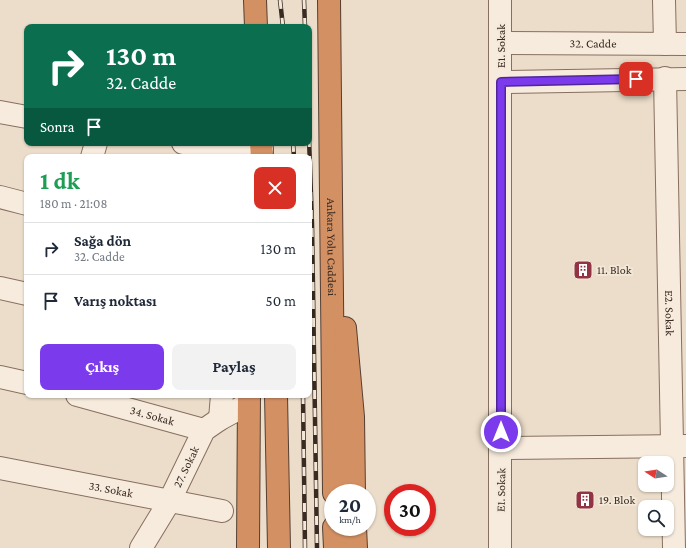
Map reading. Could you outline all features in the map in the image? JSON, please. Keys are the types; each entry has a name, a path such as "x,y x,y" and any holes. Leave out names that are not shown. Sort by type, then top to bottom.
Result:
{"highway":[{"path":"255,0 256,24"},
{"name":"Ankara Yolu Caddesi","path":"329,0 334,484"},
{"path":"330,160 353,417 354,484"},
{"path":"276,398 279,548"},
{"path":"248,548 249,400"},
{"path":"334,536 335,548"},
{"path":"355,536 356,548"}],"street":[{"name":"E1. Sokak","path":"500,0 500,548"},
{"path":"664,0 676,44"},
{"name":"32. Cadde","path":"501,43 676,44"},
{"path":"501,82 676,78"},
{"name":"E2. Sokak","path":"674,548 679,446 676,78"},
{"path":"0,112 24,116"},
{"path":"197,146 236,154 262,150"},
{"path":"0,197 24,203"},
{"path":"0,288 24,293"},
{"path":"0,378 24,382"},
{"name":"34. Sokak","path":"90,398 212,424"},
{"path":"212,424 221,398"},
{"path":"212,424 249,400"},
{"name":"27. Sokak","path":"141,548 169,502 212,424"},
{"path":"501,448 679,446"},
{"name":"33. Sokak","path":"0,468 169,502 222,511"}],"railway":[{"path":"280,0 283,24"},
{"path":"304,0 305,24"},
{"path":"293,146 294,154"},
{"path":"309,146 310,154"},
{"path":"312,224 317,548"},
{"path":"303,398 305,548"}],"place":[{"name":"11. Blok","path":"583,270"},
{"name":"19. Blok","path":"585,500"}],"route":[{"path":"501,432 501,82 636,79"}]}
